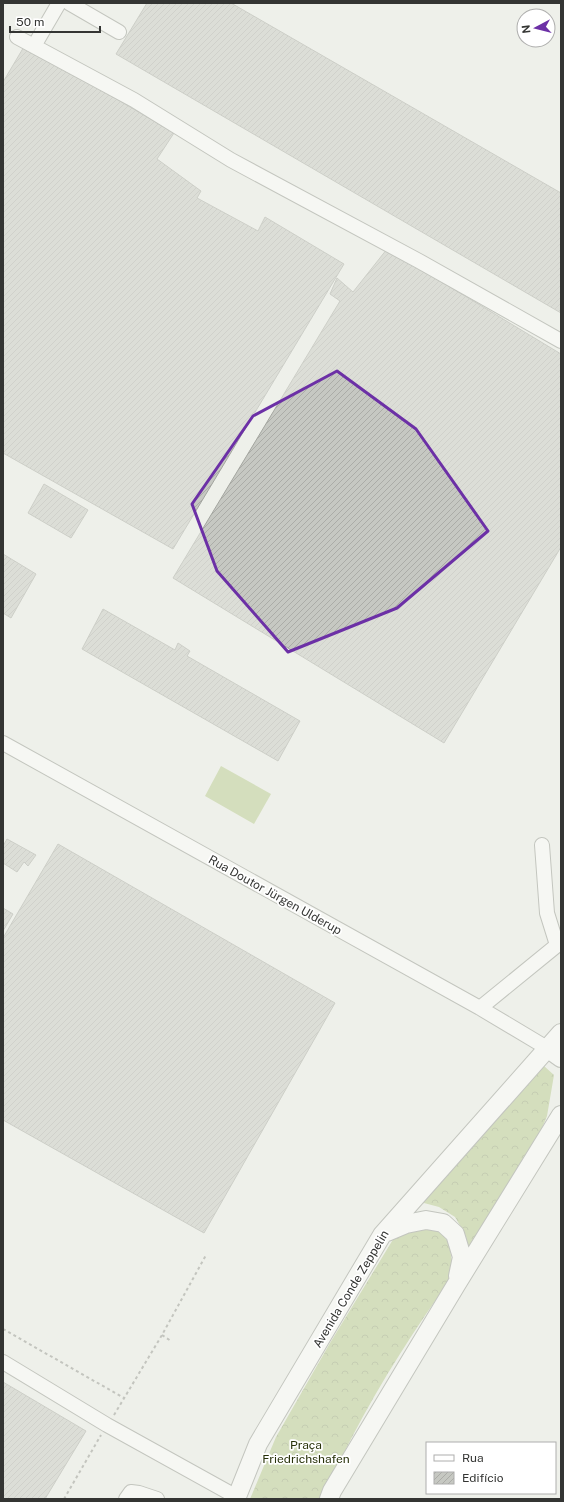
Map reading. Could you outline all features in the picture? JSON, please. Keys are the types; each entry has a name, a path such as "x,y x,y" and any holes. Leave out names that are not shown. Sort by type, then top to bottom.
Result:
{"main road":[{"name":"Avenida Conde Zeppelin","path":"237,1498 258,1444 382,1234 554,1053 561,1033"},
{"path":"329,1499 332,1491 456,1285 561,1115"},
{"path":"382,1234 406,1224 426,1220 443,1223 455,1234 462,1257 456,1285"}],"street":[{"path":"34,46 59,3"},
{"path":"69,3 119,32"},
{"path":"17,37 134,100 231,160 419,260 561,341"},
{"name":"Rua Doutor Jürgen Ulderup","path":"3,743 480,1008 554,1053"},
{"path":"480,1008 559,944 547,913 542,846"},
{"path":"3,1362 107,1425 237,1498"},
{"path":"126,1499 131,1492 157,1499"}],"path":[{"path":"64,1499 162,1335 206,1255"},
{"path":"3,1329 124,1398"},
{"path":"162,1335 171,1341"}],"highlighted area":[{"path":"337,371 416,429 488,531 397,608 288,652 217,571 192,504 253,416"}],"green space":[{"path":"221,766 271,794 254,824 205,796"},
{"path":"544,1066 554,1075 547,1116 523,1175 468,1254 466,1236 455,1217 439,1207 424,1203 410,1210"},
{"name":"Praça Friedrichshafen","path":"400,1228 439,1229 449,1243 454,1274 426,1314 374,1396 328,1484 322,1499 250,1499 276,1437 330,1343"}],"building":[{"path":"147,3 231,3 561,193 561,313 116,54"},
{"path":"25,45 174,133 157,159 201,191 197,198 258,231 265,217 344,264 173,549 3,453 3,82"},
{"path":"387,249 561,354 561,547 444,743 173,578 340,301 330,294 337,278 353,292"},
{"path":"44,484 88,510 71,538 28,513"},
{"path":"3,554 36,574 11,618 3,613"},
{"path":"103,609 175,650 178,643 190,651 187,656 300,721 278,761 82,649"},
{"path":"7,839 36,855 28,866 24,862 17,872 3,863 3,846"},
{"path":"58,844 335,1003 204,1233 3,1120 3,938"},
{"path":"3,908 13,914 3,931"},
{"path":"3,1382 86,1431 45,1499 3,1499"}]}
